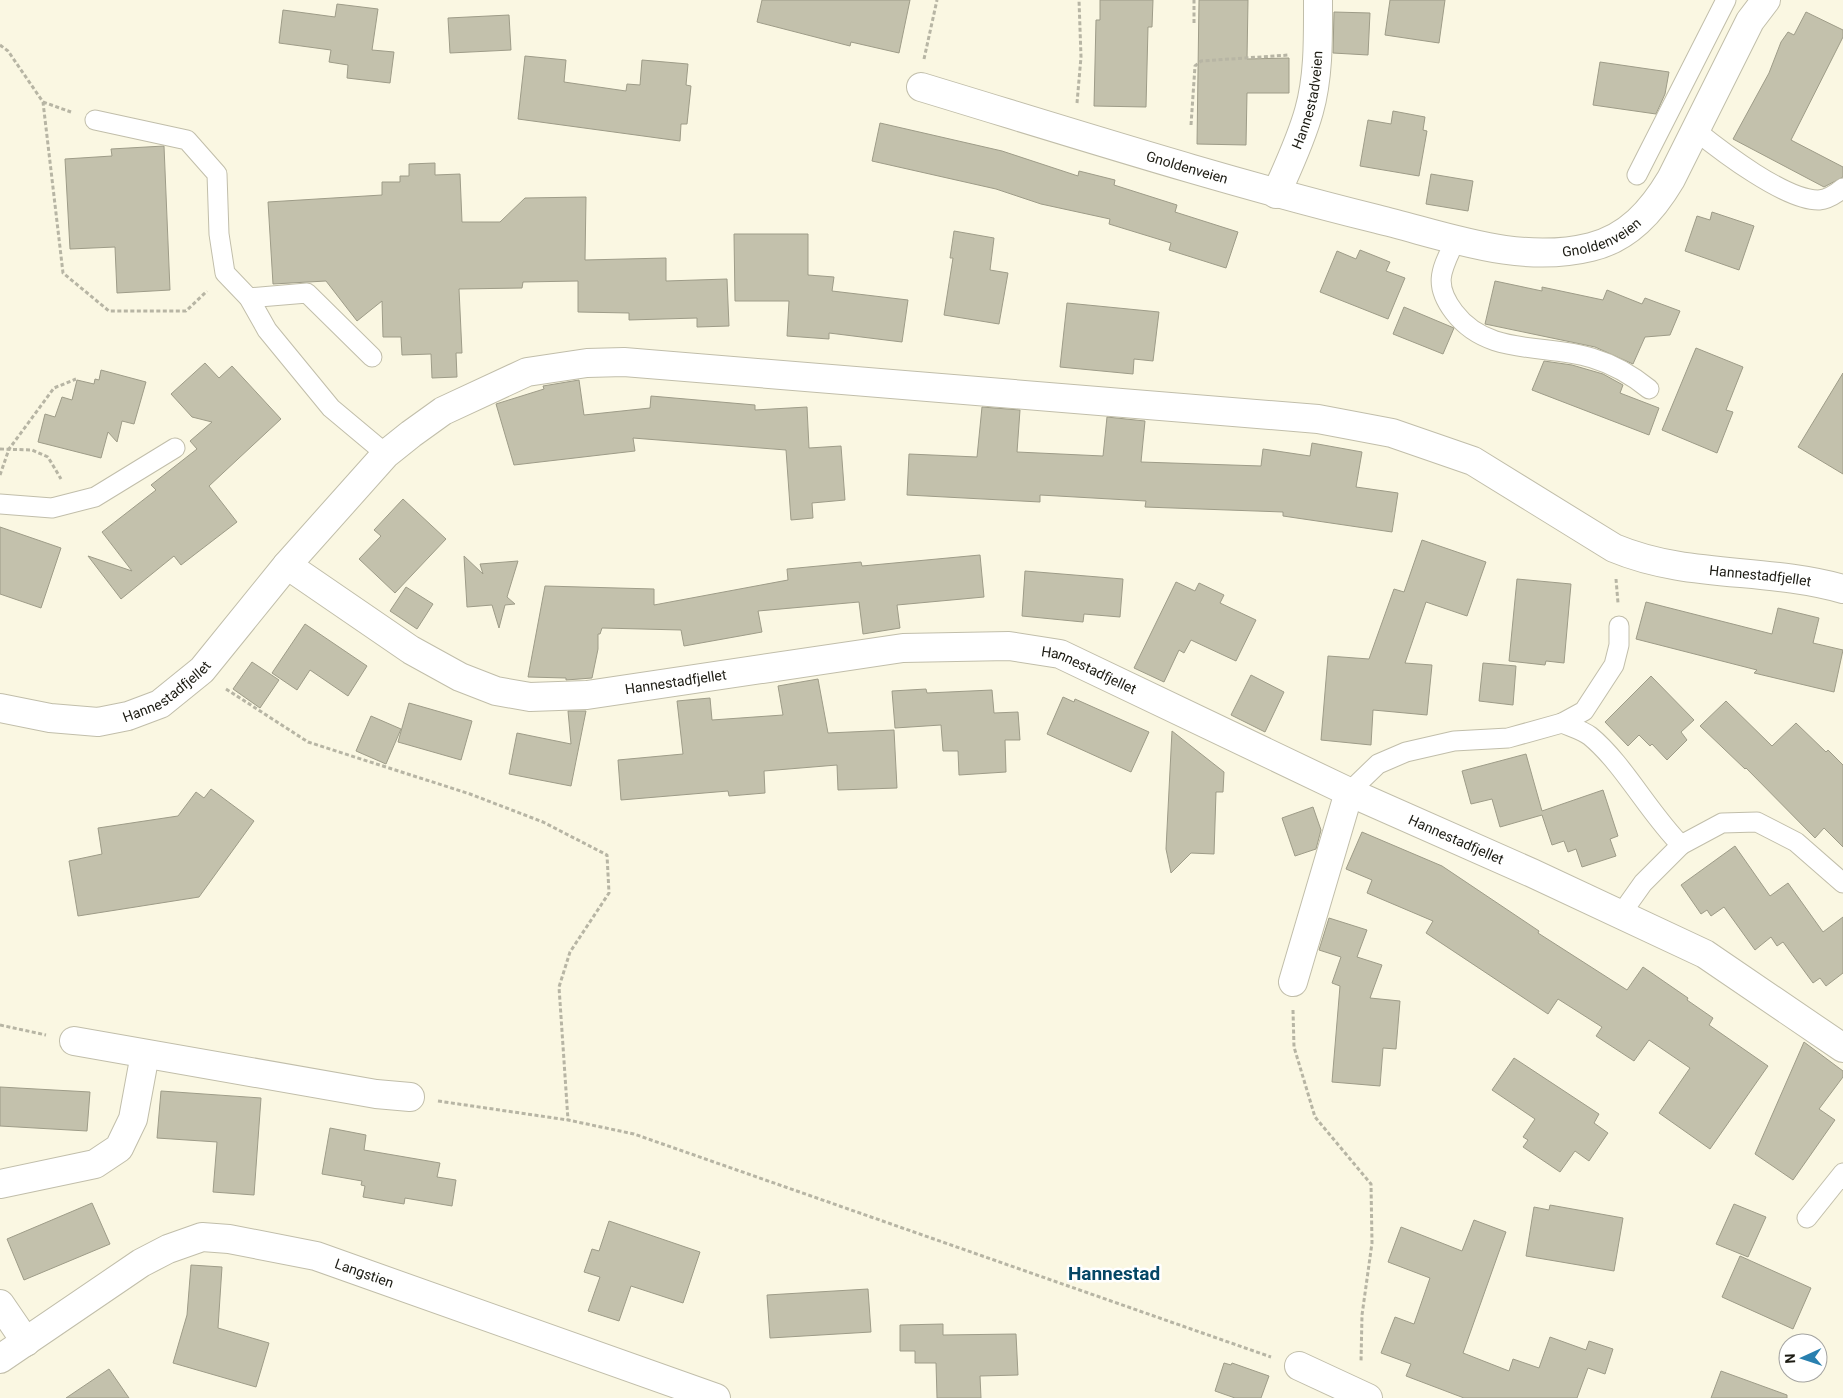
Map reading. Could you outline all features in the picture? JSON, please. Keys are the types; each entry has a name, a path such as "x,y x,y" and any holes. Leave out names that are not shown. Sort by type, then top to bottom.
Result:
{"street":[{"name":"Hannestadveien","path":"1276,194 1299,140 1309,110 1316,54 1318,0"},
{"name":"Gnoldenveien","path":"920,87 1276,194 1486,248 1546,254 1609,242 1628,231 1657,203 1750,21 1765,0"},
{"name":"Hannestadfjellet","path":"0,708 50,718 98,722 128,716 160,704 202,670 287,565 386,454 443,411 527,372 588,363 644,364 1300,417 1392,433 1473,461 1614,548 1638,558 1667,565 1716,572 1777,576 1843,589"},
{"name":"Hannestadfjellet","path":"287,565 411,650 460,677 496,691 530,696 588,695 903,648 1009,646 1060,654 1349,792 1621,914 1705,954 1843,1048"},
{"path":"1293,982 1349,792"},
{"path":"74,1041 376,1094 410,1098"},
{"path":"0,1184 95,1164 119,1148 133,1119 145,1054"},
{"name":"Langstien","path":"0,1359 141,1263 168,1249 202,1238 229,1239 316,1256 716,1398"},
{"path":"0,1304 26,1342"},
{"path":"1299,1366 1364,1396"}],"lane":[{"path":"1637,175 1726,0"},
{"path":"95,120 187,140 217,174 219,234 225,273 249,298 267,330 331,408 386,454"},
{"path":"1695,130 1742,166 1802,196 1820,200 1835,194 1843,188"},
{"path":"1456,239 1440,278 1441,290 1462,323 1480,336 1501,344 1592,358 1635,378 1649,389"},
{"path":"249,298 307,293 372,357"},
{"path":"0,504 52,508 76,504 95,498 175,448"},
{"path":"1349,792 1378,764 1406,752 1454,741 1508,738 1562,723 1584,711 1614,665 1619,645 1619,626"},
{"path":"1562,723 1589,736 1614,762 1665,830 1681,845"},
{"path":"1621,914 1643,883 1681,845 1722,823 1758,822 1796,842 1843,883"},
{"path":"1807,1218 1843,1174"}],"path":[{"path":"920,87 927,37 936,0"},
{"path":"1075,134 1081,57 1080,0"},
{"path":"1194,0 1194,24"},
{"path":"0,45 8,50 44,102 63,273 109,310 166,312 186,311 225,273"},
{"path":"1191,125 1195,66 1202,61 1316,54"},
{"path":"0,475 9,449 54,388 76,379"},
{"path":"0,449 32,450 48,456 76,504"},
{"path":"1614,548 1619,626"},
{"path":"202,670 214,681 308,742 470,794 543,822 607,855 609,893 570,952 558,987 568,1120"},
{"path":"1293,982 1294,1046 1315,1117 1372,1184 1372,1243 1362,1316 1364,1396"},
{"path":"0,1025 74,1041"},
{"path":"410,1098 568,1120 634,1134 1299,1366"}],"building":[{"path":"762,0 910,0 899,53 851,42 850,46 757,22"},
{"path":"1100,0 1153,0 1152,27 1148,27 1146,107 1094,106 1096,20 1100,20"},
{"path":"1199,0 1248,0 1247,59 1289,58 1289,93 1247,93 1246,145 1197,144"},
{"path":"1390,0 1445,0 1439,43 1385,35"},
{"path":"337,4 378,9 372,50 394,52 390,83 347,78 348,65 329,62 331,50 279,43 283,10 335,17"},
{"path":"1334,12 1370,13 1368,55 1333,53"},
{"path":"1806,12 1843,30 1843,37 1791,140 1843,167 1843,177 1824,187 1733,139 1769,73 1781,42 1788,32 1794,35"},
{"path":"509,15 511,50 450,53 448,18"},
{"path":"525,56 566,60 564,82 626,91 627,84 640,85 642,60 688,64 686,85 691,86 687,124 681,124 680,141 518,119"},
{"path":"1600,62 1669,72 1665,94 1656,114 1593,105"},
{"path":"1393,111 1425,117 1423,130 1427,131 1419,176 1360,166 1368,120 1391,124"},
{"path":"880,123 1002,151 1078,176 1079,171 1115,180 1114,185 1177,205 1175,212 1238,232 1226,268 1169,250 1171,243 1109,224 1110,219 1041,204 996,189 872,161"},
{"path":"164,146 170,290 117,293 115,247 70,249 65,159 112,156 111,149"},
{"path":"435,163 435,175 460,174 462,222 500,222 525,198 586,197 585,260 666,258 666,281 727,279 729,326 697,327 697,318 629,320 629,313 578,312 578,281 523,282 522,288 459,289 462,353 456,353 457,377 432,378 431,354 402,355 401,337 383,337 382,301 357,321 326,281 273,284 268,202 382,195 382,182 400,182 400,176 409,176 409,164"},
{"path":"1431,174 1473,181 1468,211 1426,204"},
{"path":"1712,212 1754,226 1739,270 1685,251 1697,216 1710,220"},
{"path":"954,231 994,238 990,270 1008,273 999,324 944,315 953,258 950,258"},
{"path":"734,234 808,234 808,275 834,277 832,291 908,300 902,342 829,333 829,339 787,336 789,301 735,301"},
{"path":"1360,250 1390,262 1386,271 1405,278 1388,319 1320,292 1337,251 1356,259"},
{"path":"1495,281 1542,291 1542,287 1603,300 1607,290 1642,304 1645,298 1680,311 1670,335 1645,337 1633,364 1595,347 1485,324"},
{"path":"1067,303 1159,312 1153,361 1134,359 1133,374 1060,367"},
{"path":"1404,307 1454,328 1443,354 1393,334"},
{"path":"1696,348 1743,367 1726,410 1733,412 1717,453 1662,430"},
{"path":"1544,361 1572,365 1603,374 1623,385 1620,393 1659,408 1649,435 1532,390"},
{"path":"205,363 219,378 232,366 281,419 209,486 237,522 181,565 174,556 121,599 88,556 132,571 102,532 156,490 151,485 197,449 190,441 212,422 192,417 171,394"},
{"path":"101,370 146,382 134,424 122,421 117,442 108,432 101,458 38,442 45,414 55,417 62,397 72,400 77,380 94,384 95,379 99,380"},
{"path":"1843,373 1843,474 1798,447"},
{"path":"579,380 584,415 650,408 651,396 755,405 755,410 807,407 809,448 841,446 845,500 812,503 813,518 791,520 786,450 633,438 635,451 514,465 496,404 544,389 543,386"},
{"path":"982,407 1020,410 1017,452 1103,456 1107,417 1145,421 1141,462 1261,466 1263,449 1310,456 1312,443 1362,452 1356,487 1398,493 1392,532 1283,516 1283,512 1145,507 1146,501 1040,495 1040,502 907,495 909,454 977,457"},
{"path":"403,499 446,539 395,593 359,559 381,536 374,530"},
{"path":"0,527 61,548 41,608 0,594"},
{"path":"1422,540 1486,562 1467,616 1426,602 1405,663 1432,665 1427,715 1373,710 1371,745 1321,740 1328,656 1369,659 1394,589 1404,592"},
{"path":"980,555 984,597 897,605 900,628 863,634 859,602 758,611 762,632 684,646 681,630 602,628 600,634 598,634 598,649 592,678 566,680 566,678 528,677 545,586 654,589 654,605 788,580 787,569 861,562 862,566"},
{"path":"464,556 483,574 480,564 518,561 507,597 515,604 505,605 499,628 492,605 467,607"},
{"path":"1025,571 1123,579 1120,617 1084,614 1083,622 1022,616"},
{"path":"1517,579 1571,584 1564,663 1546,661 1545,665 1509,661"},
{"path":"1176,582 1195,591 1199,583 1224,595 1220,603 1256,620 1236,661 1191,640 1184,653 1179,650 1164,682 1134,668"},
{"path":"406,587 433,604 417,629 390,611"},
{"path":"1646,602 1772,634 1778,608 1819,618 1813,643 1843,650 1834,692 1754,673 1757,670 1636,639"},
{"path":"305,624 367,666 348,696 310,670 297,690 272,673"},
{"path":"252,662 279,680 260,708 233,689"},
{"path":"1483,663 1516,666 1513,705 1479,701"},
{"path":"1251,675 1284,692 1265,732 1231,715"},
{"path":"1651,676 1694,720 1681,732 1687,740 1667,760 1652,744 1650,746 1639,735 1628,746 1605,722"},
{"path":"818,679 828,733 894,730 897,788 838,790 837,765 764,771 765,793 729,796 728,791 621,800 618,760 683,754 677,701 710,698 712,720 783,715 778,686"},
{"path":"926,689 927,693 992,690 994,713 1018,712 1020,740 1005,740 1006,772 959,775 958,751 943,751 941,725 895,728 892,691"},
{"path":"1063,697 1074,702 1075,699 1149,732 1131,772 1047,734"},
{"path":"1726,701 1772,746 1796,723 1826,752 1828,750 1843,765 1843,847 1824,828 1815,838 1746,768 1700,726"},
{"path":"409,703 472,721 461,760 398,742"},
{"path":"568,711 586,711 571,786 509,774 517,733 571,744"},
{"path":"371,716 401,729 386,764 356,751"},
{"path":"1172,731 1224,772 1223,792 1216,792 1214,854 1191,853 1171,873 1166,849"},
{"path":"1526,754 1542,811 1603,790 1618,836 1610,839 1616,856 1582,867 1576,849 1568,852 1564,841 1552,845 1542,815 1500,827 1492,799 1471,804 1462,771"},
{"path":"211,789 254,821 199,897 78,916 69,861 102,854 98,828 178,816 196,792 204,798"},
{"path":"1313,807 1321,830 1316,849 1295,856 1282,818"},
{"path":"1362,832 1442,866 1539,931 1538,933 1627,990 1643,967 1713,1018 1709,1025 1768,1066 1710,1149 1659,1113 1690,1068 1649,1040 1634,1061 1596,1036 1602,1027 1558,999 1548,1014 1426,933 1433,921 1367,893 1372,880 1346,869"},
{"path":"1735,846 1770,896 1788,883 1823,932 1843,917 1843,973 1826,986 1820,978 1813,983 1783,942 1777,946 1771,937 1755,950 1724,907 1711,916 1707,910 1701,914 1681,885"},
{"path":"1329,918 1367,930 1357,957 1382,965 1370,998 1400,1001 1396,1049 1383,1048 1380,1086 1332,1082 1340,986 1332,983 1341,957 1319,950"},
{"path":"1804,1042 1843,1071 1843,1077 1819,1109 1835,1120 1793,1180 1755,1154"},
{"path":"1514,1058 1599,1114 1594,1123 1608,1133 1589,1161 1575,1151 1560,1172 1523,1147 1528,1140 1523,1137 1535,1119 1492,1090"},
{"path":"0,1087 90,1092 87,1131 0,1126"},
{"path":"161,1091 261,1098 254,1195 213,1192 217,1142 157,1138"},
{"path":"330,1128 366,1135 364,1150 440,1163 437,1177 456,1180 452,1206 405,1198 404,1204 363,1197 365,1186 361,1185 362,1181 322,1174"},
{"path":"92,1203 110,1244 24,1280 7,1239"},
{"path":"1734,1204 1766,1217 1748,1257 1716,1244"},
{"path":"1550,1205 1623,1218 1614,1271 1526,1256 1534,1207 1549,1210"},
{"path":"1474,1220 1506,1232 1463,1353 1509,1371 1513,1359 1539,1368 1550,1337 1586,1350 1589,1341 1613,1349 1605,1374 1588,1368 1577,1398 1464,1398 1406,1376 1411,1364 1381,1353 1395,1317 1414,1324 1430,1278 1388,1262 1401,1227 1462,1251"},
{"path":"609,1221 700,1252 683,1303 631,1286 619,1321 588,1311 600,1277 584,1272 592,1249 599,1251"},
{"path":"1740,1256 1811,1288 1793,1329 1722,1297"},
{"path":"191,1265 222,1267 218,1328 269,1343 256,1387 173,1363 187,1315"},
{"path":"868,1289 871,1332 770,1338 767,1295"},
{"path":"943,1324 943,1335 1016,1334 1018,1375 980,1376 981,1398 937,1398 936,1363 915,1363 915,1351 900,1351 900,1325"},
{"path":"1224,1363 1231,1365 1232,1363 1269,1376 1261,1398 1235,1398 1215,1391"},
{"path":"109,1369 129,1398 66,1398"},
{"path":"1721,1371 1787,1395 1787,1398 1711,1398"}],"district":[{"name":"Hannestad","path":"1114,1273"}]}
